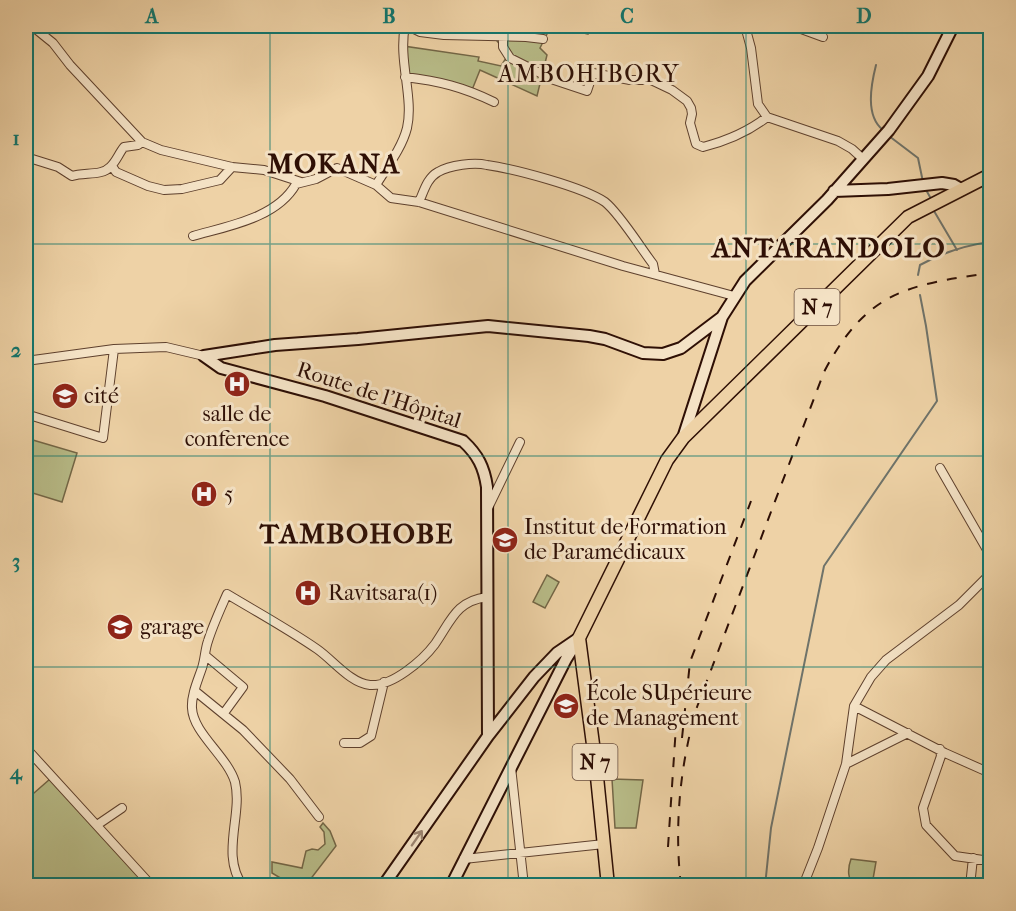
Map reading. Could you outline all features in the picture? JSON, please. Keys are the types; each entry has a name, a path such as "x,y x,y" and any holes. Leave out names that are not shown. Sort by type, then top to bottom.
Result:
{"main road":[{"name":"N 7","path":"608,885 579,638 667,460 683,438 908,217 990,175"}],"street":[{"path":"32,26 53,43 70,66 142,142 161,150 232,167 264,170 302,182"},
{"path":"384,26 406,26 420,32 444,35 543,39"},
{"path":"376,186 403,139 407,127 408,113 402,47 406,26"},
{"path":"745,26 751,48 758,104 767,117 838,141 863,159"},
{"path":"793,26 823,37"},
{"path":"683,438 722,317 734,296 886,134 928,76 953,26"},
{"path":"503,36 503,47 510,58 554,80 587,91 593,73 630,80 651,80 672,90 687,101 691,108 690,123 696,144 703,147 755,127 767,117"},
{"path":"405,77 435,80 454,85 494,102"},
{"path":"26,157 58,167 72,176 86,172 103,173 112,166 124,147 142,142"},
{"path":"419,202 429,179 439,171 462,165 485,164 550,180 606,203 653,264 656,274"},
{"path":"112,166 116,172 148,186 165,189 182,189 220,180 232,167"},
{"path":"193,236 265,213 284,200 296,184 316,179 337,168 376,186 391,198 419,202 623,266 734,296"},
{"path":"834,191 888,189 942,183 961,189"},
{"path":"26,361 114,349 166,347 204,356 275,345 488,326 605,339 643,353 663,354 681,348 722,317"},
{"path":"26,414 103,438 114,349"},
{"name":"Route de l'Hôpital","path":"204,356 221,368 325,396 463,441 476,453 484,470 488,510 488,736"},
{"path":"488,510 520,442"},
{"path":"940,468 990,555"},
{"path":"803,885 846,764 854,706 871,677 886,660 959,605 990,574"},
{"path":"243,885 232,851 237,795 234,781 226,763 194,718 192,706 206,656 207,644 226,594 318,650 354,679 371,685 384,682 413,666 434,645 447,624 466,602 487,597"},
{"path":"383,885 488,736 534,676 557,653 579,638"},
{"path":"451,885 566,659 579,638"},
{"path":"206,656 243,687 224,713"},
{"path":"344,743 360,743 371,736 384,682"},
{"path":"195,692 243,730 290,779 319,817"},
{"path":"854,706 945,753 990,772"},
{"path":"846,764 908,733"},
{"path":"26,748 152,885"},
{"path":"940,749 940,756 922,808 926,825 955,856 990,861"},
{"path":"511,766 524,885"},
{"path":"97,825 122,808"},
{"path":"464,859 604,844"},
{"path":"970,885 973,858"}],"green space":[{"path":"533,26 551,26 540,48 547,55 537,96 480,70 472,90 407,76 403,46 479,57 478,61 501,66 508,55 494,37 532,38"},
{"path":"555,26 590,26 588,34"},
{"path":"26,438 77,453 62,502 26,491"},
{"path":"547,575 559,582 545,608 533,602"},
{"path":"50,779 149,885 26,885 26,800"},
{"path":"612,779 643,780 636,828 615,828"},
{"path":"323,823 330,831 336,846 306,885 292,885 272,873 272,862 302,868 306,851 318,850 325,844 324,832 320,827"},
{"path":"851,859 876,862 872,885 853,884 849,878"}],"waterway":[{"path":"876,65 871,100 874,117 883,130"},
{"path":"889,136 918,158 923,182"},
{"path":"925,188 930,197"},
{"path":"934,211 957,250"},
{"path":"918,275 920,265 937,257 963,247 990,242"},
{"path":"765,886 771,828 824,566 937,401 920,295"}],"railway":[{"path":"681,886 678,841 680,795 686,751 697,707 824,372 856,324 891,297 935,282 990,273"},
{"path":"682,738 690,662 751,501"},
{"path":"668,847 676,726"}],"place":[{"name":"salle de conference","path":"237,384"},
{"name":"cité","path":"65,396"},
{"name":"5","path":"204,494"},
{"name":"Institut de Formation de Paramédicaux","path":"505,540"},
{"name":"Ravitsara(1)","path":"308,593"},
{"name":"garage","path":"120,627"},
{"name":"École SUpérieure de Management","path":"566,706"}],"district":[{"name":"AMBOHIBORY","path":"589,74"},
{"name":"MOKANA","path":"334,163"},
{"name":"ANTARANDOLO","path":"829,247"},
{"name":"TAMBOHOBE","path":"357,533"}]}
